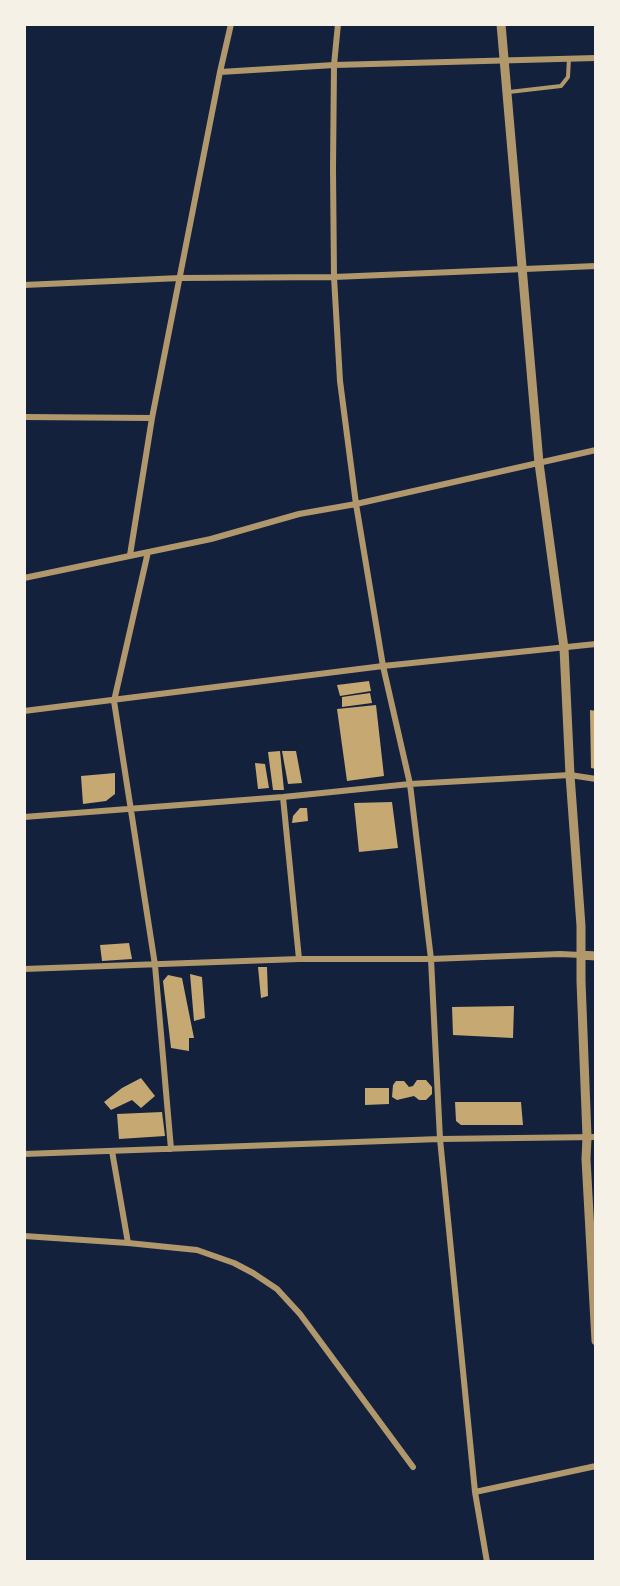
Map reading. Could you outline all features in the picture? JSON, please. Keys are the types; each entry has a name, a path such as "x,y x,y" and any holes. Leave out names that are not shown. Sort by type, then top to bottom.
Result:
{"street":[{"path":"130,555 152,418 231,24"},
{"path":"338,24 334,65 334,277 340,381 356,504 383,666 410,784 431,959 440,1139 474,1492 487,1562"},
{"path":"501,24 539,463 564,648 592,1137 586,1159 596,1341"},
{"path":"220,72 334,65 596,58"},
{"path":"24,285 180,278 334,277 596,266"},
{"path":"24,417 152,418"},
{"path":"24,578 211,539 299,514 356,504 596,450"},
{"path":"148,552 114,701 155,965 171,1149"},
{"path":"24,711 383,666 596,644"},
{"path":"24,817 283,797 410,784 570,776 596,778"},
{"path":"283,797 299,959"},
{"path":"24,969 299,959 431,959 560,954 596,956"},
{"path":"24,1154 440,1139 592,1137"},
{"path":"112,1151 128,1243"},
{"path":"24,1236 197,1250 234,1263 277,1289 300,1314 413,1467"},
{"path":"474,1492 596,1466"}],"lane":[{"path":"506,93 561,86 568,77 569,58"}],"building":[{"path":"369,681 371,691 340,696 337,685"},
{"path":"370,693 372,703 342,707 342,697"},
{"path":"376,705 384,776 347,781 337,709"},
{"path":"590,710 596,711 596,769 591,768"},
{"path":"280,751 284,790 273,790 268,752"},
{"path":"282,751 296,751 302,783 288,784"},
{"path":"255,763 265,764 269,788 258,789"},
{"path":"115,773 115,794 106,801 83,804 81,776"},
{"path":"392,802 398,848 359,852 354,803"},
{"path":"300,808 307,808 308,821 292,823 293,816"},
{"path":"129,943 132,959 102,961 100,945"},
{"path":"258,967 267,967 268,996 261,998"},
{"path":"190,974 202,977 205,1018 194,1021"},
{"path":"168,975 182,978 194,1038 189,1038 189,1051 171,1048 163,981"},
{"path":"514,1006 513,1038 453,1035 452,1007"},
{"path":"141,1078 155,1096 141,1108 132,1100 111,1110 104,1102 122,1088"},
{"path":"417,1080 426,1080 432,1087 432,1094 426,1100 419,1100 414,1096 397,1100 392,1097 393,1085 396,1081 404,1081 409,1087 413,1086"},
{"path":"365,1088 389,1088 389,1104 365,1105"},
{"path":"455,1102 521,1102 523,1125 461,1125 456,1121"},
{"path":"162,1112 165,1136 119,1139 117,1114"}]}
